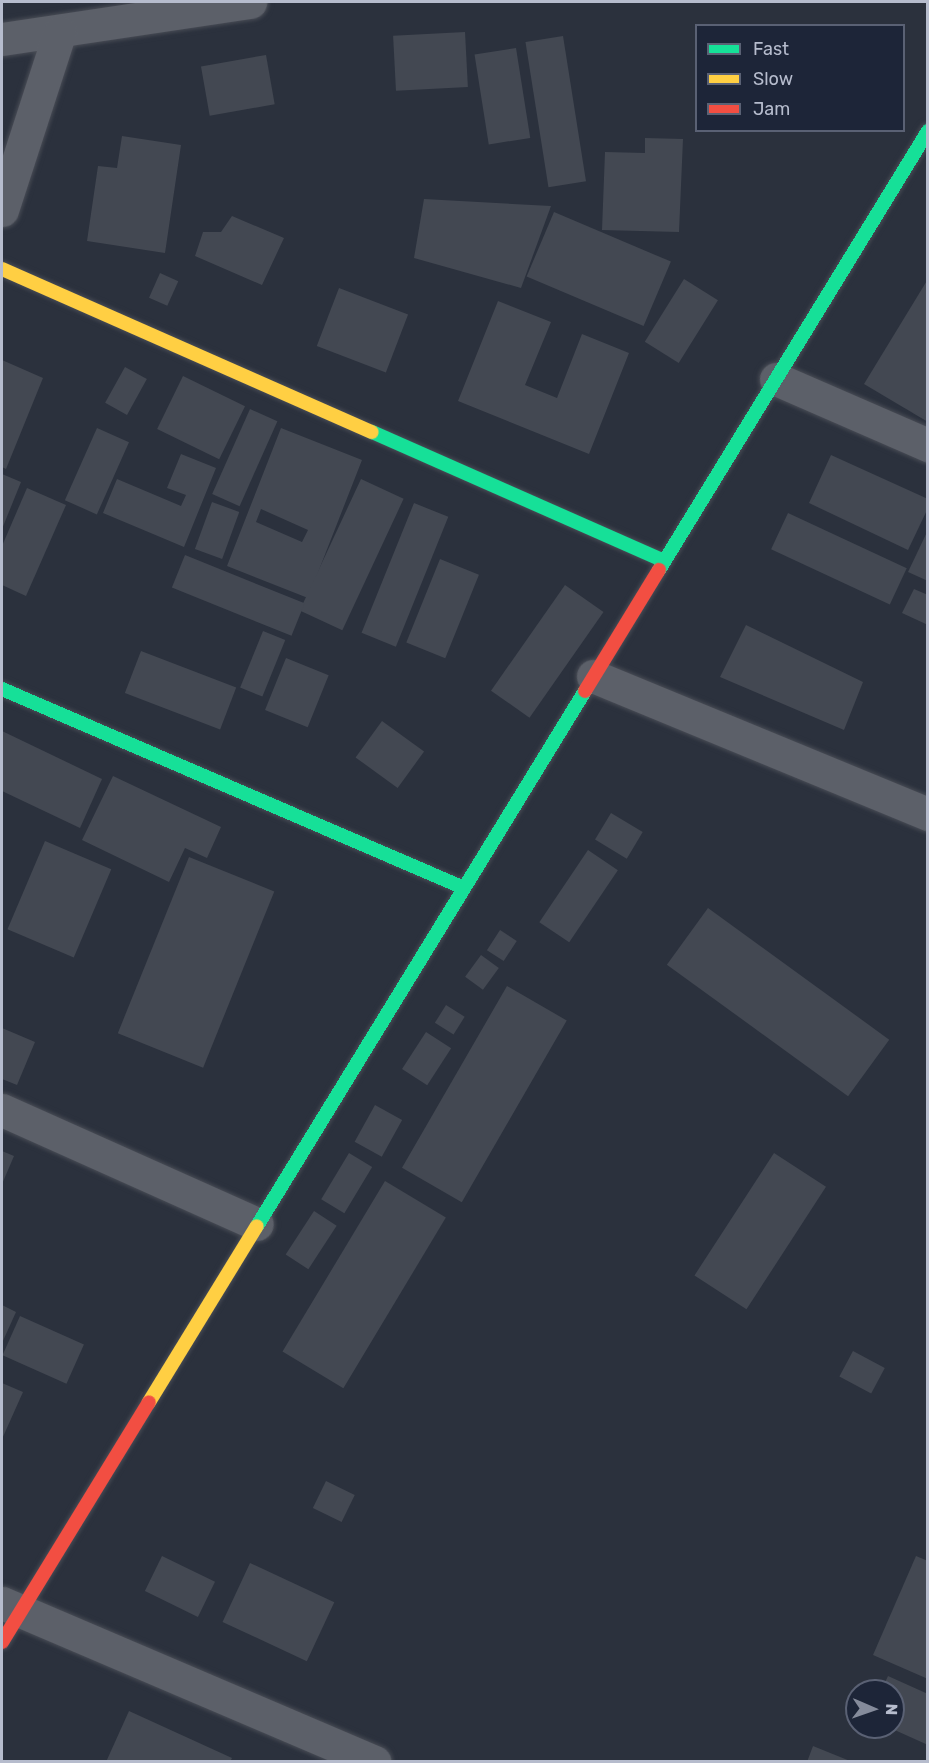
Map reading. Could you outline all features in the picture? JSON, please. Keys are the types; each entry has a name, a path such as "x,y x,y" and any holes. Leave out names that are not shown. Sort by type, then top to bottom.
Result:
{"main road":[{"path":"2,1642 11,1607 257,1224 927,130"},
{"path":"2,269 664,561"},
{"path":"2,689 464,888"}],"street":[{"path":"2,39 250,2"},
{"path":"2,210 60,32"},
{"path":"776,379 927,445"},
{"path":"593,676 927,814"},
{"path":"2,1110 257,1224"},
{"path":"11,1607 375,1761"}],"building":[{"path":"465,32 468,87 396,91 393,36"},
{"path":"563,36 586,181 548,187 525,42"},
{"path":"516,48 530,138 489,144 475,55"},
{"path":"266,55 275,104 210,116 201,66"},
{"path":"122,136 181,145 165,253 87,241 98,166 117,168"},
{"path":"645,138 683,139 679,232 602,230 605,152 645,153"},
{"path":"424,199 551,206 521,288 414,258"},
{"path":"554,212 671,262 644,326 527,276"},
{"path":"232,216 284,238 262,285 195,256 203,232 221,232"},
{"path":"160,273 178,281 167,306 149,298"},
{"path":"684,279 718,300 679,363 645,342"},
{"path":"928,279 928,422 864,384"},
{"path":"339,288 408,315 386,372 317,346"},
{"path":"498,301 551,322 525,385 557,398 582,334 629,353 589,454 458,401"},
{"path":"2,360 43,378 6,469 2,467"},
{"path":"125,367 147,379 127,415 105,403"},
{"path":"183,376 245,406 219,459 157,429"},
{"path":"250,409 277,421 240,506 212,494"},
{"path":"97,428 129,442 97,514 65,500"},
{"path":"281,428 362,460 308,598 227,566","holes":["261,509 308,530 302,542 256,522"]},
{"path":"181,454 216,468 184,547 103,513 117,479 181,506 186,495 167,488"},
{"path":"831,455 928,499 928,508 908,550 809,503"},
{"path":"2,474 21,482 2,529"},
{"path":"361,479 404,499 342,630 300,610"},
{"path":"27,488 66,505 26,596 2,585 2,546"},
{"path":"212,502 239,512 222,559 195,549"},
{"path":"414,503 448,517 396,647 362,633"},
{"path":"788,513 907,568 890,605 771,549"},
{"path":"928,530 928,581 908,572"},
{"path":"185,555 305,603 291,636 172,587"},
{"path":"440,559 479,575 445,658 406,642"},
{"path":"565,585 604,612 530,718 491,691"},
{"path":"914,589 928,595 928,625 902,613"},
{"path":"746,625 863,682 844,730 720,677"},
{"path":"263,631 285,640 262,697 240,688"},
{"path":"141,651 236,688 220,730 125,693"},
{"path":"286,658 329,675 308,727 265,710"},
{"path":"382,721 424,752 398,788 356,757"},
{"path":"2,731 102,779 80,828 2,791"},
{"path":"113,776 221,827 207,858 185,848 169,882 82,840"},
{"path":"611,813 643,832 627,859 595,840"},
{"path":"45,841 111,869 74,958 7,929"},
{"path":"588,850 618,870 569,942 539,922"},
{"path":"189,857 274,891 203,1068 118,1033"},
{"path":"708,908 889,1040 848,1096 667,965"},
{"path":"500,930 517,941 504,961 487,950"},
{"path":"481,955 499,968 483,990 465,977"},
{"path":"507,986 567,1020 462,1202 402,1168"},
{"path":"446,1005 465,1017 454,1034 435,1023"},
{"path":"2,1028 35,1042 17,1085 2,1079"},
{"path":"426,1032 451,1048 427,1085 402,1069"},
{"path":"375,1105 402,1120 382,1157 355,1142"},
{"path":"2,1151 14,1156 2,1184"},
{"path":"349,1153 372,1167 344,1213 321,1199"},
{"path":"774,1153 826,1187 746,1309 694,1275"},
{"path":"385,1181 446,1218 343,1388 283,1352"},
{"path":"314,1211 337,1226 308,1269 286,1255"},
{"path":"2,1305 16,1312 2,1343"},
{"path":"20,1316 84,1344 66,1384 3,1355"},
{"path":"853,1351 885,1368 871,1394 839,1377"},
{"path":"2,1383 23,1392 2,1439"},
{"path":"326,1481 355,1495 342,1522 313,1508"},
{"path":"162,1556 215,1582 198,1617 145,1591"},
{"path":"916,1556 928,1561 928,1679 873,1655"},
{"path":"250,1563 334,1602 307,1661 223,1622"},
{"path":"905,1684 928,1694 928,1745 905,1735"},
{"path":"129,1711 232,1758 230,1762 106,1762"},
{"path":"813,1746 850,1761 850,1762 807,1762"}],"traffic: fast":[{"path":"659,570 928,131"},
{"path":"372,432 664,561"},
{"path":"2,689 464,888"},
{"path":"257,1226 585,691"}],"traffic: slow":[{"path":"2,269 372,432"},
{"path":"149,1402 257,1226"}],"traffic: jam":[{"path":"585,691 659,570"},
{"path":"2,1642 149,1402"}]}
